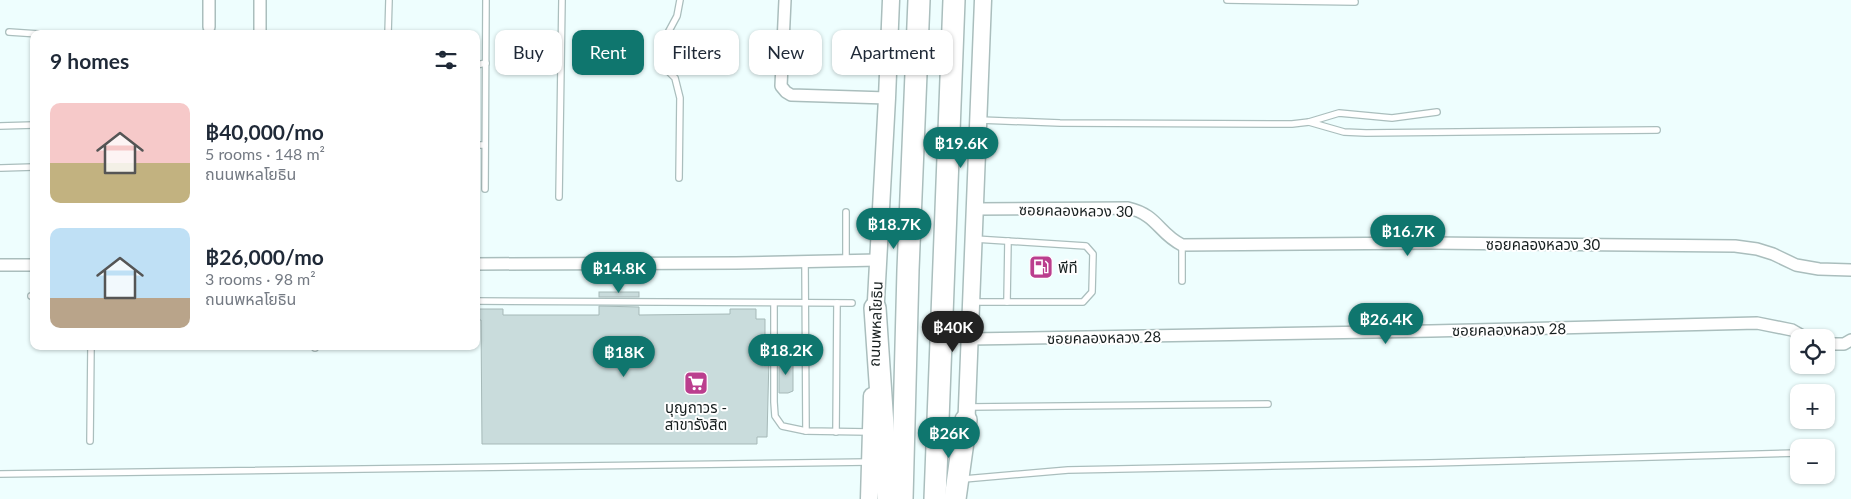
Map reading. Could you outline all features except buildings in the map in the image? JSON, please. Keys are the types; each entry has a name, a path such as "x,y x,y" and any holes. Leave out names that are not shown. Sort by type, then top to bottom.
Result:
{"highway":[{"name":"ถนนพหลโยธิน","path":"902,499 908,270 919,0"},
{"path":"935,499 954,0"},
{"path":"875,308 888,499"},
{"path":"955,499 966,414"}],"main road":[{"name":"ถนนพหลโยธิน","path":"869,499 875,308 891,0"},
{"path":"963,499 983,0"}],"street":[{"path":"209,0 209,27"},
{"path":"260,0 260,30"},
{"path":"785,0 781,86 786,92 791,95 887,98"},
{"name":"ซอยคลองหลวง 30","path":"974,209 1128,208 1141,211 1150,217 1173,241 1182,245 1735,246 1773,254 1796,265 1819,269 1851,270"},
{"path":"480,264 846,262 878,260"},
{"path":"0,265 30,265"},
{"name":"ซอยคลองหลวง 28","path":"969,339 1441,331 1757,323 1790,330"},
{"path":"1835,344 1844,344 1851,340"}],"lane":[{"path":"388,30 389,0"},
{"path":"485,189 486,0"},
{"path":"559,197 562,0"},
{"path":"679,178 680,98 675,78 666,69 662,58 663,42 677,16 680,0"},
{"path":"1227,0 1355,2"},
{"path":"8,32 30,33"},
{"path":"480,64 486,63"},
{"path":"978,120 1060,123 1292,124 1309,122 1339,113 1392,118 1437,112"},
{"path":"1309,122 1344,132 1366,133 1657,130"},
{"path":"0,126 30,125"},
{"path":"480,145 485,145"},
{"path":"1,168 30,167"},
{"path":"846,212 846,262"},
{"path":"970,302 1083,302 1092,292 1093,254 1086,246 973,239"},
{"path":"1007,302 1008,241"},
{"path":"1182,245 1182,281"},
{"path":"805,262 806,431"},
{"path":"480,302 852,303"},
{"path":"774,303 775,416 782,426 806,431 871,432"},
{"path":"836,432 837,303"},
{"path":"90,441 91,350"},
{"path":"966,414 1268,404"},
{"path":"964,479 1068,470 1790,453"},
{"path":"0,474 870,462"}],"place":[{"name":"พีที","path":"1041,267"},
{"name":"บุญถาวร - สาขารังสิต","path":"696,383"}]}
